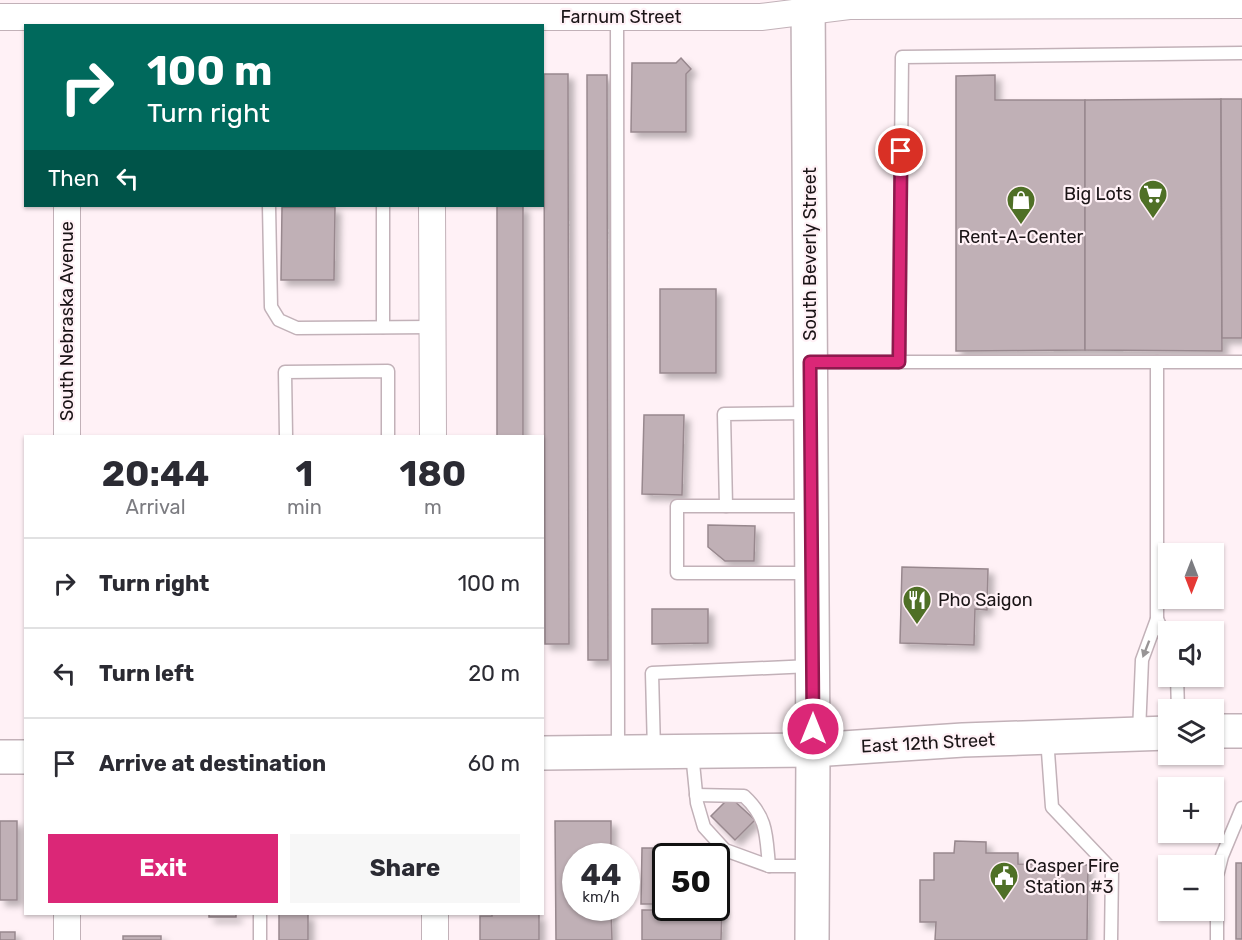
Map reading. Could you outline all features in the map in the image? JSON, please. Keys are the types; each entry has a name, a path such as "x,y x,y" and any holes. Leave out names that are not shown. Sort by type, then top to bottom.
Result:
{"main road":[{"name":"South Beverly Street","path":"808,6 813,666 812,940"},
{"path":"1224,731 1242,731"},
{"name":"East 12th Street","path":"544,753 813,750 1154,733"},
{"path":"0,757 24,757"}],"street":[{"name":"Farnum Street","path":"0,17 67,14 431,21 761,17 808,6 990,3 1242,5"},
{"name":"South Nebraska Avenue","path":"67,207 67,435"},
{"path":"432,207 433,435"},
{"path":"67,915 67,940"},
{"path":"435,915 435,940"}],"lane":[{"path":"617,17 618,753"},
{"path":"899,362 902,57 1242,54"},
{"path":"269,207 271,307 279,320 297,328 432,327"},
{"path":"383,207 383,327"},
{"path":"810,362 1242,362"},
{"path":"1154,733 1142,660 1157,619 1157,362"},
{"path":"286,435 285,372 388,371 388,435"},
{"path":"726,506 724,414 811,413"},
{"path":"812,506 677,506 677,573 812,573"},
{"path":"654,752 652,673 813,666"},
{"path":"1047,737 1052,807 1112,870 1111,940"},
{"path":"692,752 696,795 704,827 726,850 769,866 813,866"},
{"path":"696,795 744,796 764,821 769,866"},
{"path":"1217,940 1217,876 1222,856 1242,807"},
{"path":"260,915 260,940"}],"building":[{"path":"681,58 691,69 686,74 686,132 631,132 632,63 676,63"},
{"path":"544,74 568,74 569,644 545,644"},
{"path":"587,75 607,75 608,660 588,660"},
{"name":"Rent-A-Center","path":"995,75 995,100 1085,100 1085,350 956,351 956,76"},
{"name":"Big Lots","path":"1221,99 1222,351 1085,350 1085,100"},
{"path":"1221,99 1242,99 1242,338 1222,338"},
{"path":"282,207 335,207 334,280 281,280"},
{"path":"497,207 523,207 523,435 497,435"},
{"path":"660,289 716,289 716,373 660,373"},
{"path":"644,415 684,415 682,495 642,494"},
{"path":"708,525 755,526 754,561 725,561 708,547"},
{"path":"902,567 988,569 987,610 975,609 974,645 900,643"},
{"path":"652,609 708,609 708,643 652,644"},
{"path":"730,797 755,820 735,840 711,816"},
{"path":"0,821 17,821 17,900 0,900"},
{"path":"555,821 611,821 611,843 562,843 562,921 611,921 612,940 556,940"},
{"name":"Casper Fire Station #3","path":"955,841 986,842 986,853 1018,853 1018,864 1088,865 1087,940 935,940 936,922 920,922 920,880 934,880 934,853 954,853"},
{"path":"642,848 652,848 652,904 641,904"},
{"path":"1236,863 1242,863 1242,939 1236,939"},
{"path":"642,910 652,910 652,921 722,921 721,940 642,940"},
{"path":"209,915 236,915 236,917 209,917"},
{"path":"279,915 308,915 308,940 279,940"},
{"path":"539,915 539,940 480,940 480,916"},
{"path":"0,932 15,932 15,940 0,940"},
{"path":"123,936 161,936 161,940 123,940"}],"place":[{"name":"Big Lots","path":"1153,220"},
{"name":"Rent-A-Center","path":"1021,226"},
{"name":"Pho Saigon","path":"917,626"},
{"name":"Casper Fire Station #3","path":"1004,902"}],"route":[{"path":"813,729 810,362 899,362 901,151"}]}
